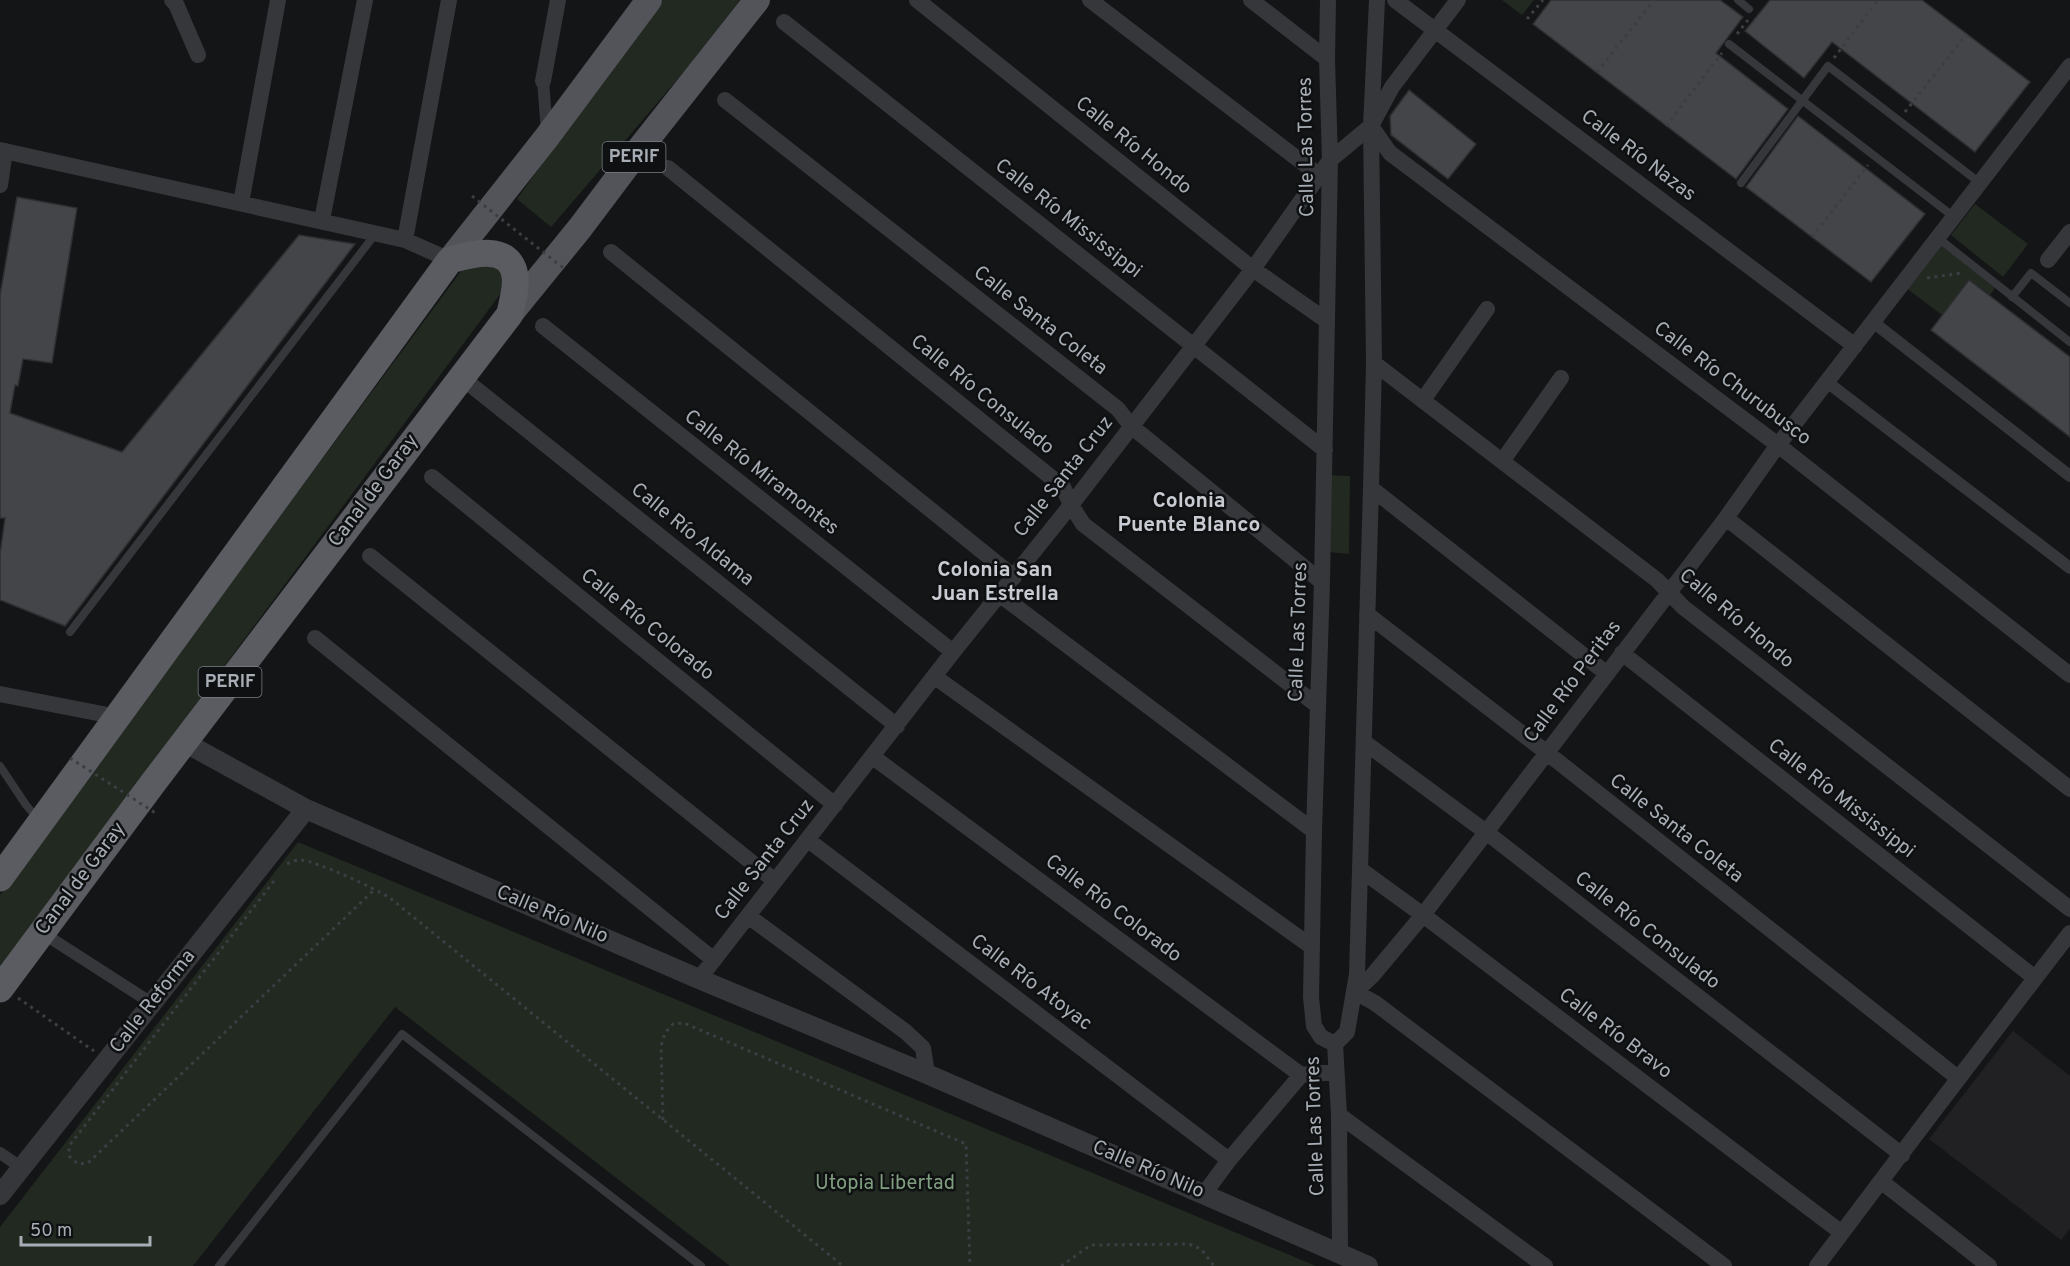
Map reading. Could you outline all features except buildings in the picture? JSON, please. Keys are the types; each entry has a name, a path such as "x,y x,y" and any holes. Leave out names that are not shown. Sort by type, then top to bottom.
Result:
{"highway":[{"path":"0,878 450,260 475,253 491,253 507,259 515,274 510,314"},
{"name":"Canal de Garay","path":"1,988 184,742 510,314"}],"main road":[{"path":"450,260 547,137 649,0"},
{"name":"Canal de Garay","path":"510,314 580,228 757,0"}],"street":[{"path":"172,0 176,4 198,55"},
{"path":"241,203 278,0"},
{"path":"322,220 365,0"},
{"path":"405,240 449,0"},
{"path":"547,137 543,81 558,0"},
{"name":"Calle Río Hondo","path":"917,0 1253,268 1327,321"},
{"path":"1090,0 1320,176"},
{"path":"1251,0 1327,58"},
{"name":"Calle Las Torres","path":"1328,0 1330,160 1311,997 1314,1026 1321,1037 1335,1044 1340,1115 1340,1254"},
{"path":"1335,1044 1347,1032 1355,992 1361,870 1374,363 1371,126 1377,0"},
{"name":"Calle Río Nazas","path":"1395,0 1855,346"},
{"name":"Calle Santa Cruz","path":"699,979 953,652 1071,505 1253,268 1330,160 1371,126 1392,87 1458,0"},
{"name":"Calle Río Mississippi","path":"784,22 1325,450"},
{"name":"Calle Río Peritas","path":"1355,992 1372,976 1423,915 1726,518 1778,445 2070,66"},
{"name":"Calle Santa Coleta","path":"725,100 1118,409 1131,426 1322,582"},
{"name":"Calle Río Churubusco","path":"1371,126 1390,153 1778,445 2070,675"},
{"path":"0,184 3,151 405,240 450,260"},
{"name":"Calle Río Consulado","path":"668,168 1063,487 1083,524 1318,706"},
{"path":"2049,260 2070,232"},
{"path":"611,252 1014,577"},
{"path":"1423,400 1487,309"},
{"path":"1873,322 2070,477"},
{"name":"Calle Río Miramontes","path":"543,326 953,652"},
{"name":"Calle Río Hondo","path":"1374,363 1657,580 1693,614 2070,909"},
{"name":"Calle Río Aldama","path":"461,377 897,726"},
{"path":"1503,460 1561,378"},
{"path":"1827,382 2070,568"},
{"name":"Calle Río Colorado","path":"432,477 835,805"},
{"path":"1371,488 1606,673"},
{"path":"1726,518 2070,789"},
{"path":"370,556 775,881"},
{"path":"999,594 1314,831"},
{"name":"Calle Santa Coleta","path":"1367,614 1546,752 1958,1078"},
{"path":"315,638 714,960"},
{"name":"Calle Río Mississippi","path":"1622,653 2035,978"},
{"path":"935,677 1312,947"},
{"path":"0,694 118,717"},
{"name":"Calle Río Nilo","path":"184,742 306,809 699,979 927,1074 1368,1266"},
{"name":"Calle Río Consulado","path":"1364,742 1486,832 1902,1155"},
{"name":"Calle Río Colorado","path":"873,757 1301,1075"},
{"name":"Calle Reforma","path":"0,1195 306,809"},
{"name":"Calle Río Atoyac","path":"808,840 1229,1160"},
{"name":"Calle Río Bravo","path":"1361,870 1842,1233"},
{"path":"748,916 906,1032 923,1048 927,1074"},
{"path":"41,932 153,1004"},
{"path":"1817,1266 2070,933"},
{"path":"1355,992 1375,1003 1724,1266"},
{"path":"1204,1194 1229,1160 1301,1075 1336,1072"},
{"path":"1340,1115 1545,1266"},
{"path":"0,1153 22,1168"},
{"path":"1882,1182 1989,1266"}],"lane":[{"path":"1738,0 1752,10"},
{"path":"1729,44 1954,217"},
{"path":"1741,183 1828,66 1980,183"},
{"path":"70,632 376,233"},
{"path":"1938,238 2070,342"},
{"path":"2012,297 2031,273 2070,303"},
{"path":"0,766 41,823"},
{"path":"219,1266 402,1034 700,1266"}],"path":[{"path":"1527,19 1542,0"},
{"path":"1597,72 1654,0"},
{"path":"1828,66 1878,0"},
{"path":"1666,126 1752,10"},
{"path":"1899,121 1967,34"},
{"path":"1812,237 1875,156"},
{"path":"472,196 566,270"},
{"path":"1904,282 1979,271"},
{"path":"70,758 157,814"},
{"path":"282,872 289,862 299,860 375,889 390,898 843,1266"},
{"path":"274,881 69,1146 69,1156 78,1164 88,1163 375,889"},
{"path":"1,988 108,1060"},
{"path":"663,1120 660,1046 665,1033 673,1024 684,1023 966,1144 970,1266"},
{"path":"1061,1266 1091,1245 1189,1244 1201,1248 1214,1266"}],"shaded area":[{"path":"2013,1031 2070,1076 2070,1229 2061,1240 1929,1139"}],"green space":[{"path":"663,0 740,0 683,73 551,227 517,199 632,37"},
{"path":"1502,0 1534,0 1522,15"},
{"path":"1975,204 2028,244 2003,277 1951,235"},
{"path":"1940,244 1995,288 1990,295 1969,280 1942,315 1906,288"},
{"path":"467,263 499,267 505,279 501,293 0,969 0,895"},
{"path":"1328,475 1350,476 1349,554 1328,552"},
{"name":"Utopia Libertad","path":"298,842 1316,1266 730,1266 395,1007 193,1266 0,1266 0,1227"}],"district":[{"name":"Colonia Puente Blanco","path":"1189,513"},
{"name":"Colonia San Juan Estrella","path":"995,582"}]}
